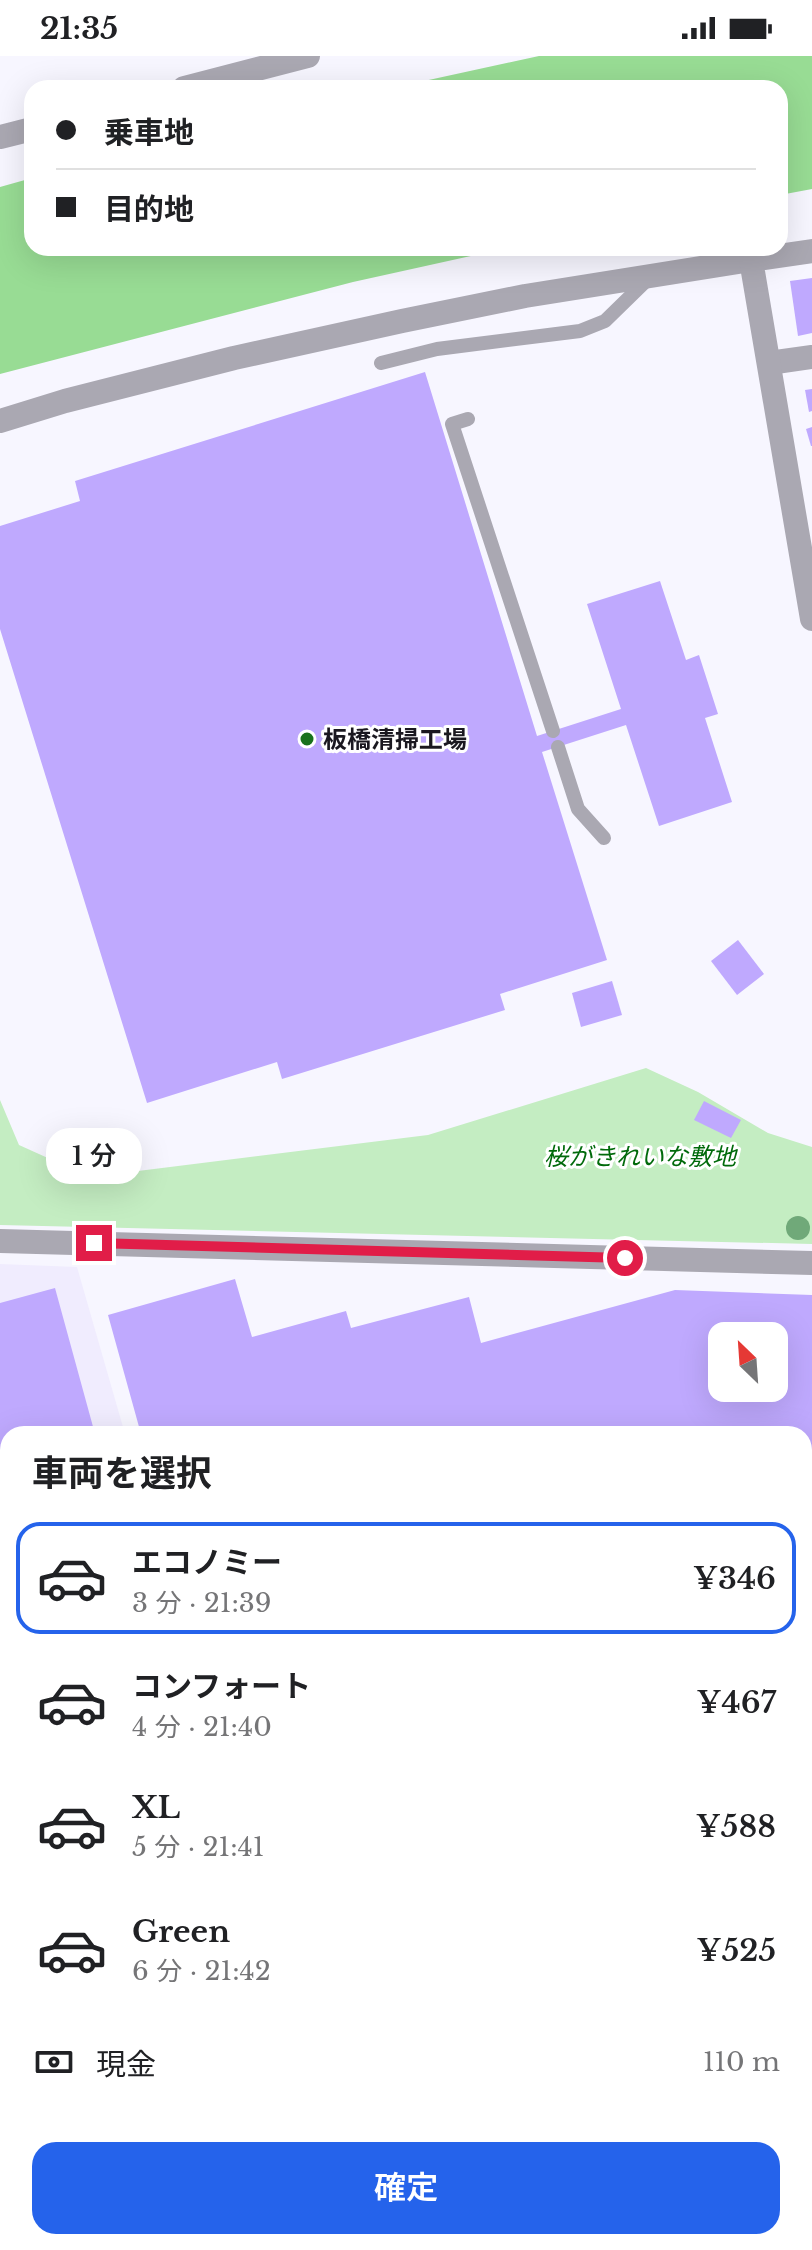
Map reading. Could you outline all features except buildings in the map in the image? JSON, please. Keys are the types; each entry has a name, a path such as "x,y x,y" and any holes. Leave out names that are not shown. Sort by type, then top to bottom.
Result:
{"street":[{"path":"215,80 308,56"},
{"path":"0,137 24,131"},
{"path":"788,255 812,251"},
{"path":"0,421 218,362 402,321 525,296 778,256"},
{"path":"751,260 812,619"},
{"path":"769,363 812,357"},
{"path":"0,1241 812,1263"}],"lane":[{"path":"381,363 437,349 580,331 605,321 652,276"},
{"path":"468,419 452,424 553,731"},
{"path":"558,747 578,809 604,838"}],"shaded area":[{"path":"539,56 812,56 812,189 788,194 788,80 429,80"},
{"path":"24,180 24,256 471,256 353,282 0,374 0,187"},
{"path":"0,1264 77,1267 123,1426 0,1426"}],"green space":[{"name":"桜がきれいな敷地","path":"646,1068 698,1092 768,1133 812,1147 812,1244 0,1225 0,1100 19,1145 90,1177 428,1135"}],"place":[{"name":"板橋清掃工場","path":"307,739"}],"route":[{"path":"94,1243 625,1258"}]}
